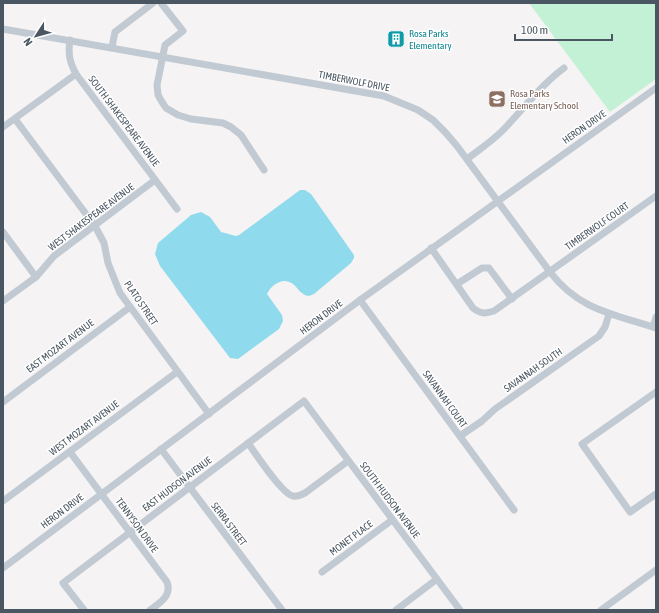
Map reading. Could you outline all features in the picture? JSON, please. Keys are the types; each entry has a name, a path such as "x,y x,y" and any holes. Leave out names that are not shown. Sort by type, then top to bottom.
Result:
{"street":[{"path":"112,47 115,32 154,3"},
{"path":"161,3 183,30 165,45 162,56 157,85 158,95 166,108 178,115 191,119 223,122 231,127 241,135 264,170"},
{"name":"TIMBERWOLF DRIVE","path":"3,29 384,96 418,110 433,120 445,132 498,200 550,272 564,288 574,297 597,310 655,328"},
{"name":"SOUTH SHAKESPEARE AVENUE","path":"70,40 68,52 69,58 76,74 177,209"},
{"path":"467,159 505,128 541,88 564,68"},
{"path":"3,127 76,74"},
{"name":"HERON DRIVE","path":"3,568 360,300 656,88"},
{"name":"PLATO STREET","path":"15,119 95,226 104,243 114,282 120,293 209,414"},
{"name":"WEST SHAKESPEARE AVENUE","path":"3,301 36,277 54,256 156,180"},
{"name":"TIMBERWOLF COURT","path":"457,284 473,308 485,314 494,311 656,196"},
{"path":"3,232 36,277"},
{"path":"431,248 457,284 482,268 489,268 512,298"},
{"name":"SAVANNAH COURT","path":"360,300 514,510"},
{"name":"EAST MOZART AVENUE","path":"3,402 130,307"},
{"name":"SAVANNAH SOUTH","path":"460,436 495,409 598,336 605,327 609,314"},
{"path":"655,328 656,317"},
{"name":"WEST MOZART AVENUE","path":"3,501 178,372"},
{"path":"656,392 582,444 630,512 656,494"},
{"name":"EAST HUDSON AVENUE","path":"84,610 63,583 304,401"},
{"name":"SOUTH HUDSON AVENUE","path":"304,401 460,610"},
{"path":"248,443 284,491 294,496 300,496 305,493 348,461"},
{"name":"SERRA STREET","path":"161,449 282,610"},
{"name":"TENNYSON DRIVE","path":"70,452 167,582 168,591 164,599 150,610"},
{"name":"MONET PLACE","path":"322,572 392,520"},
{"path":"601,610 656,570"},
{"path":"396,610 437,579"}],"green space":[{"path":"529,3 656,3 656,79 610,112"}],"water":[{"path":"300,190 305,190 311,194 354,255 354,258 351,263 310,296 303,294 289,282 281,281 274,285 267,294 282,315 283,321 279,329 238,359 230,358 160,266 155,254 158,243 191,215 201,212 210,217 221,232 236,236 239,235"}],"place":[{"name":"Rosa Parks Elementary","path":"396,39"},
{"name":"Rosa Parks Elementary School","path":"497,99"}]}
